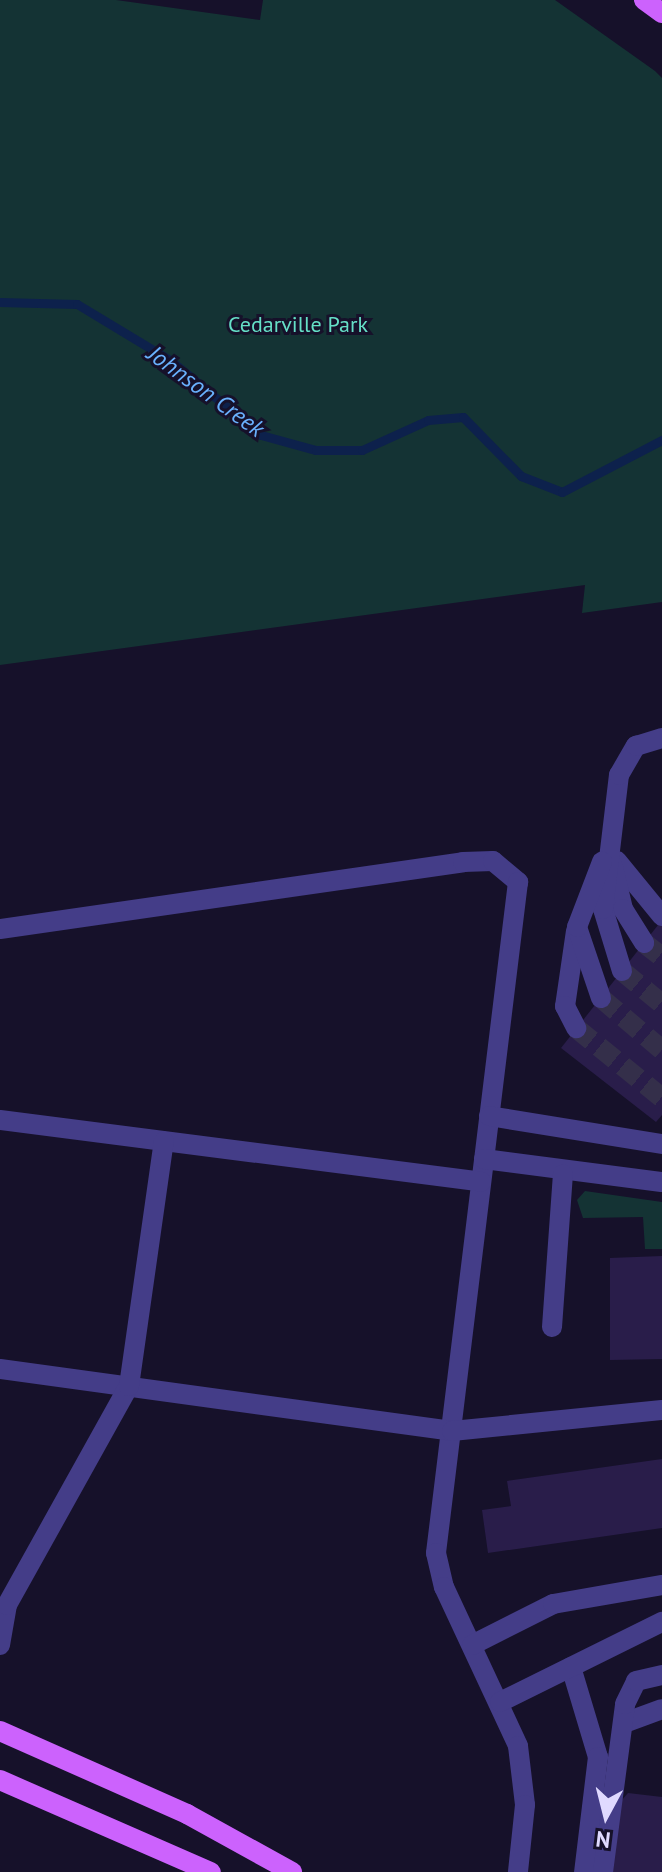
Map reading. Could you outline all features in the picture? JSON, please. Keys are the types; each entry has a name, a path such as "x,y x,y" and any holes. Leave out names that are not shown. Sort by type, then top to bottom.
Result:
{"main road":[{"path":"644,0 662,13"},
{"path":"0,1731 187,1814 292,1872"},
{"path":"0,1780 211,1872"}],"lane":[{"path":"622,971 603,909 608,847 624,759 636,746 662,738"},
{"path":"608,847 662,916"},
{"path":"576,1028 565,1006 565,977 577,927 608,847"},
{"path":"608,847 623,909 644,943"},
{"path":"0,929 493,861 518,882 436,1553 472,1645 500,1702 525,1782 518,1872"},
{"path":"577,927 601,998"},
{"path":"489,1116 662,1144"},
{"path":"0,1120 481,1182"},
{"path":"0,1645 3,1607 129,1386 164,1141"},
{"path":"484,1159 563,1174 662,1182"},
{"path":"552,1327 563,1174"},
{"path":"0,1369 452,1431 662,1410"},
{"path":"472,1645 553,1604 662,1585"},
{"path":"500,1702 662,1622"},
{"path":"571,1667 598,1757 584,1872"},
{"path":"603,1872 624,1723 636,1681 662,1675"},
{"path":"624,1723 662,1709"}],"green space":[{"name":"Cedarville Park","path":"0,0 116,0 260,20 263,0 555,0 655,71 662,78 662,602 582,613 585,585 0,665"},
{"path":"585,1191 662,1202 662,1249 645,1249 643,1217 583,1218 577,1200"}],"building":[{"path":"662,920 662,1115 656,1122 561,1048"},
{"path":"662,1256 662,1359 610,1360 610,1258"},
{"path":"662,1459 662,1528 488,1553 482,1510 511,1506 507,1481"},
{"path":"628,1793 662,1797 662,1872 608,1872 621,1801"}],"waterway":[{"name":"Johnson Creek","path":"0,302 77,304 170,360 261,435 316,450 362,450 428,420 463,417 521,476 562,492 662,440"}],"tunnel":[{"path":"644,943 662,957"},
{"path":"622,971 662,1004"},
{"path":"601,998 662,1050"},
{"path":"576,1028 662,1098"}]}
